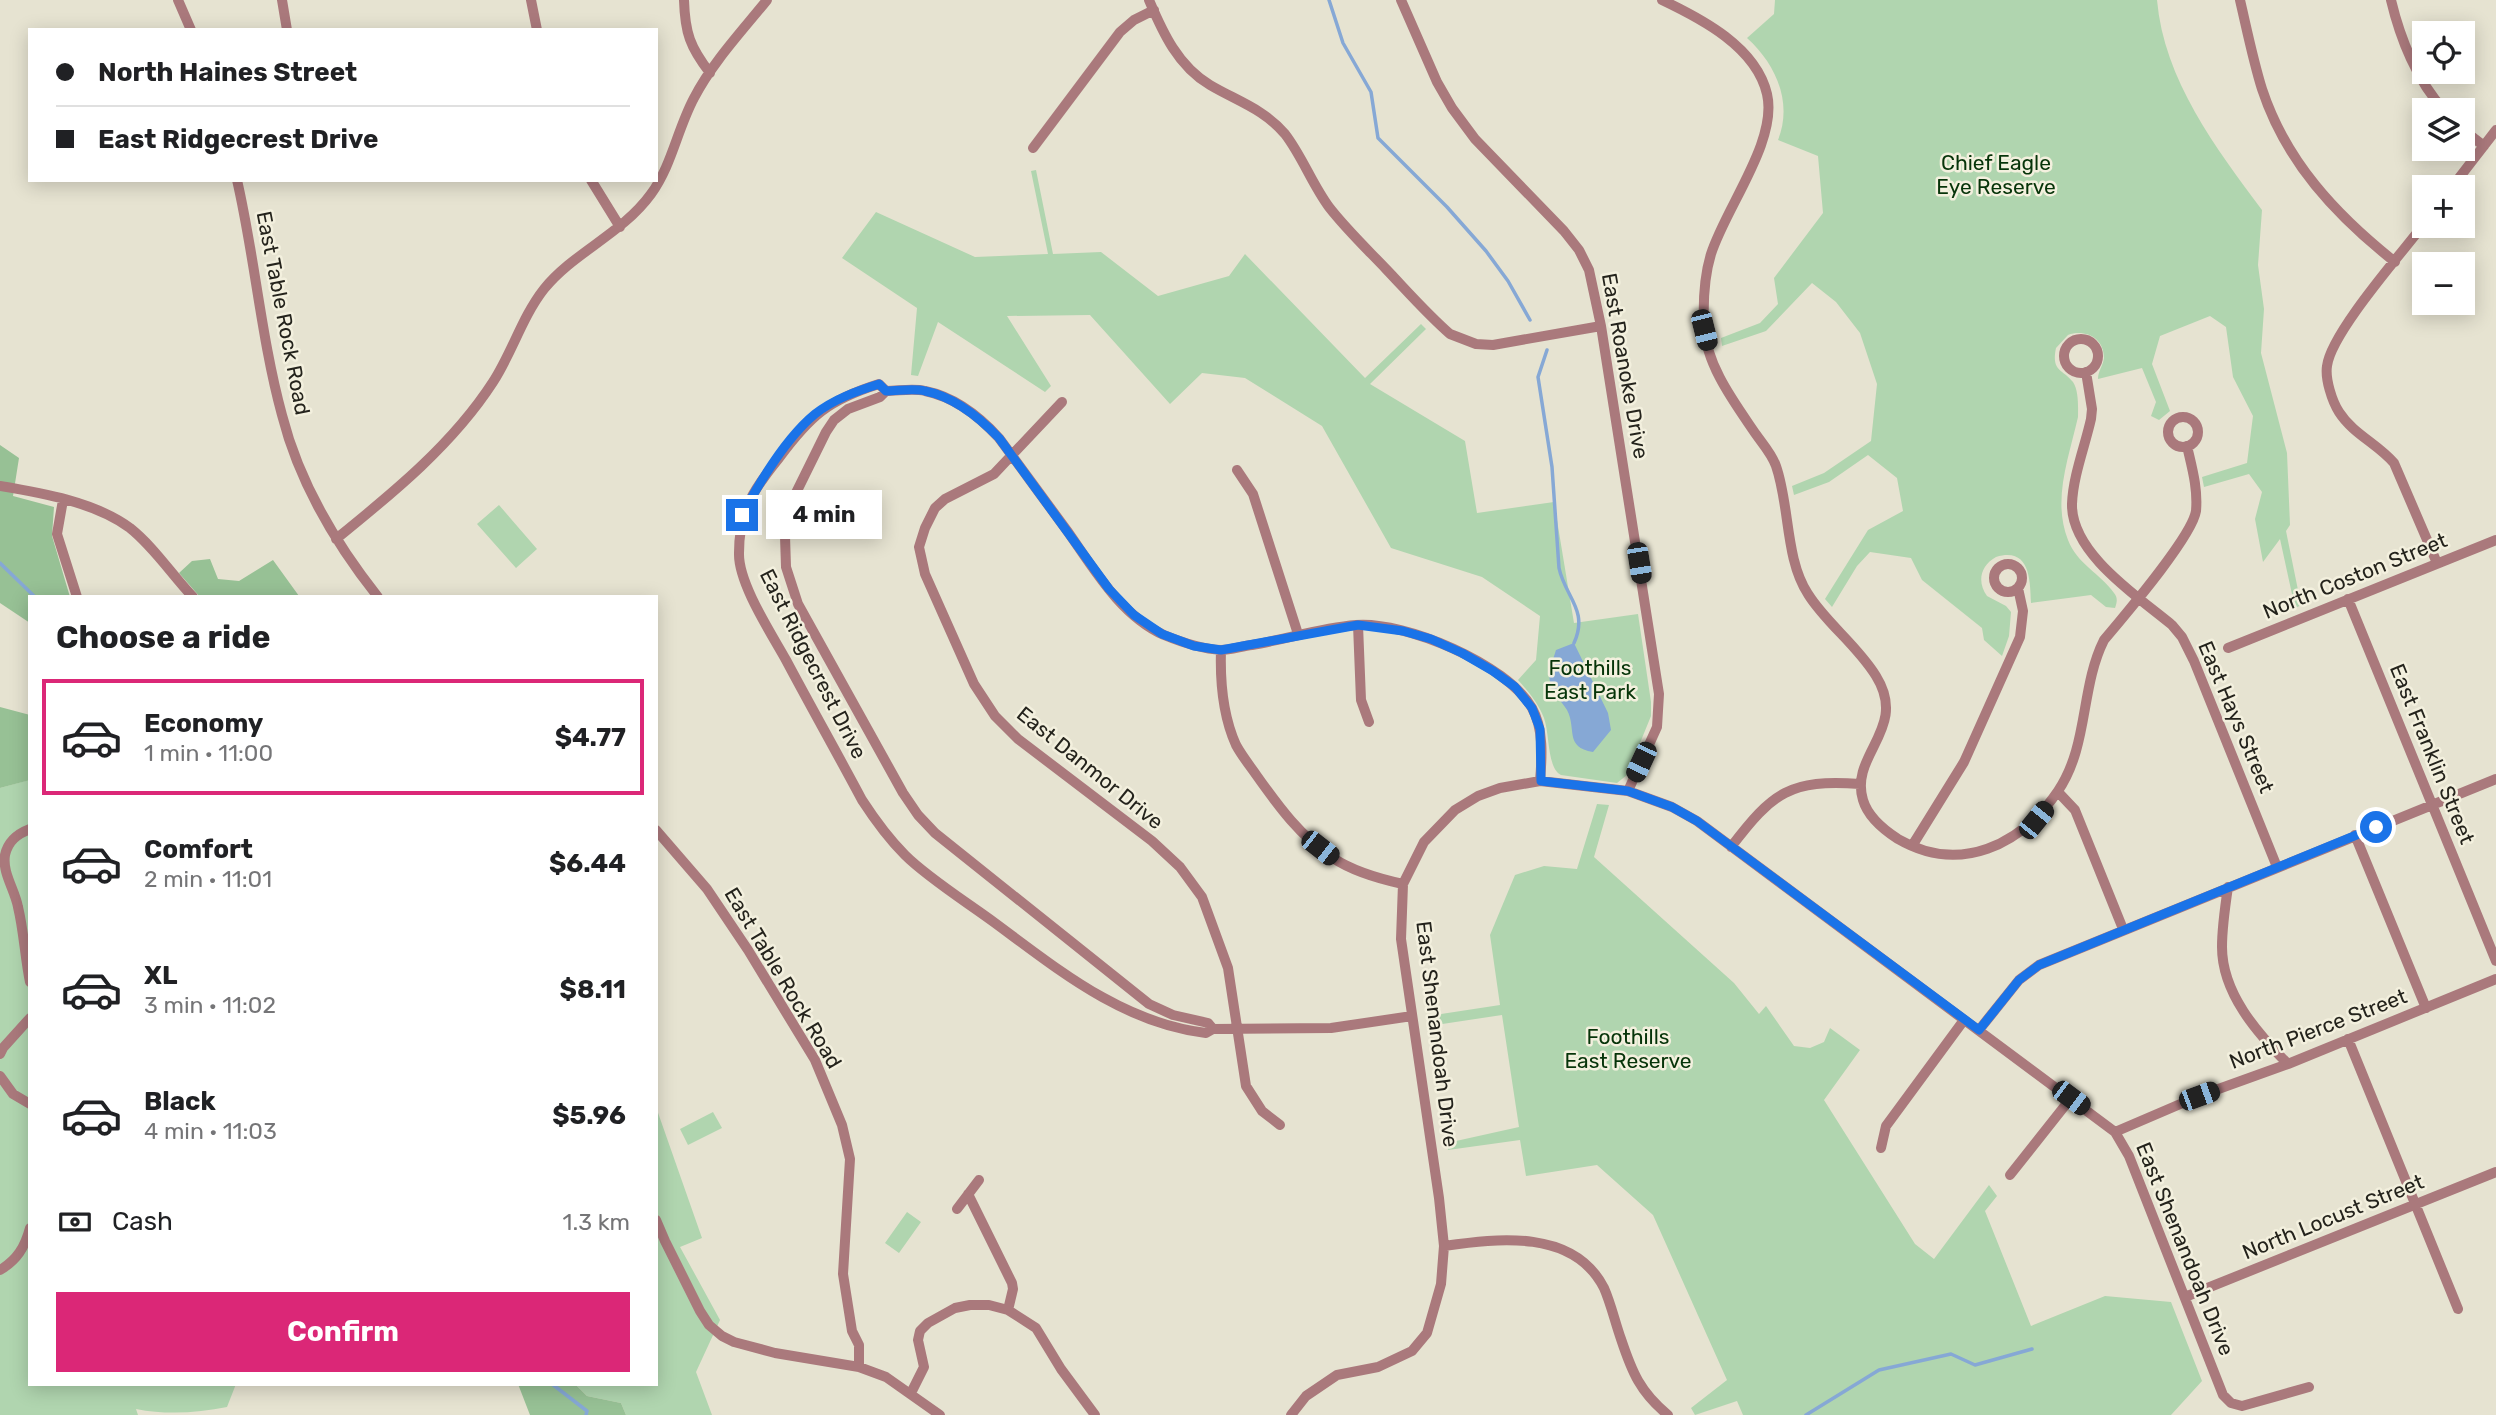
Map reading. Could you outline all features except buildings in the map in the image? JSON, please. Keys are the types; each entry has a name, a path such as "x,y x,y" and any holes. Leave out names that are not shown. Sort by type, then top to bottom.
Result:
{"street":[{"path":"178,0 190,28"},
{"path":"282,0 287,28"},
{"path":"531,0 537,28"},
{"path":"684,0 687,37 710,73"},
{"path":"335,539 409,476 472,414 495,380 543,290 562,271 620,228 636,212 661,180 693,99 767,0"},
{"name":"East Roanoke Drive","path":"1401,0 1437,82 1452,108 1475,139 1564,231 1579,250 1589,270 1601,326 1659,694 1657,727 1628,791"},
{"path":"1662,0 1719,33 1747,55 1761,75 1768,96 1769,116 1764,140 1722,226 1711,255 1704,289 1704,330 1723,387 1774,462 1784,494 1796,567 1808,594 1867,661 1885,691 1886,723 1867,760 1860,784 1864,802 1872,816 1890,833 1912,846 1937,853 1991,849 2026,829 2058,792 2077,750 2091,675 2104,640 2181,541 2195,514 2197,485 2187,446"},
{"path":"2240,0 2263,90 2290,149 2311,182 2336,212 2395,262"},
{"path":"2391,0 2397,24 2414,66 2436,98"},
{"path":"1033,148 1120,32 1151,5 1178,55 1191,71 1211,85 1252,106 1287,136 1311,181 1329,207 1450,334 1476,344 1493,345 1601,326"},
{"path":"2461,175 2496,130"},
{"path":"2475,139 2484,146"},
{"name":"East Table Rock Road","path":"237,182 269,362 282,418 302,473 335,539 377,595"},
{"path":"592,182 620,228"},
{"path":"2413,238 2338,335 2327,365 2328,384 2338,411 2358,434 2394,463 2437,563"},
{"name":"East Hays Street","path":"2086,372 2091,419 2072,505 2080,537 2090,554 2172,625 2189,650 2277,867"},
{"name":"East Ridgecrest Drive","path":"1213,1029 1208,1023 1173,1015 1149,1004 935,833 903,793 799,604 786,567 785,536 791,503 825,432 834,420 848,409 880,397 886,391 879,384 858,390 828,405 814,415 759,483 742,515 738,556 750,594 862,800 882,830 907,857 1074,981 1131,1013 1165,1026 1206,1033 1213,1029 1331,1028 1412,1016"},
{"path":"886,391 924,390 953,401 980,418 1011,454 1109,589 1134,615 1162,634 1194,646 1221,650 1358,625 1403,631 1431,639 1493,671 1515,687 1532,708 1540,729 1541,781"},
{"name":"East Danmor Drive","path":"1062,402 994,474 945,499 935,508 919,547 925,574 974,684 995,716 1017,738 1152,841 1180,867 1202,897 1228,968 1246,1086 1262,1111 1280,1125"},
{"path":"1237,470 1253,494 1298,634"},
{"path":"0,486 63,500 107,515 129,528 191,595"},
{"path":"63,500 57,534 76,595"},
{"name":"North Coston Street","path":"2228,648 2496,540"},
{"path":"1912,846 1964,762 2020,637 2023,611 2018,588"},
{"name":"East Franklin Street","path":"2348,599 2496,961"},
{"path":"1358,625 1362,700 1369,722"},
{"path":"1221,650 1220,672 1225,706 1236,745 1280,808 1305,837 1334,859 1352,868 1404,884"},
{"path":"1979,1030 2028,972 2039,965 2496,779"},
{"name":"East Shenandoah Drive","path":"1291,1415 1306,1396 1337,1375 1378,1367 1412,1351 1427,1333 1441,1284 1444,1246 1401,939 1404,884 1424,842 1455,810 1478,796 1500,788 1541,781 1628,791 1697,821 2115,1132 2129,1156 2223,1395 2231,1403 2242,1406 2309,1387"},
{"path":"1731,846 1758,812 1789,790 1813,783 1860,784"},
{"path":"2058,792 2075,810 2123,929"},
{"path":"28,830 10,841 5,855 6,870 18,907 28,970"},
{"name":"East Table Rock Road","path":"658,832 706,889 748,950 815,1060 842,1125 850,1159 842,1274 852,1331 859,1345 859,1367"},
{"path":"2355,835 2426,1008"},
{"path":"2228,887 2221,950 2226,972 2245,1015 2264,1040 2288,1064"},
{"name":"North Pierce Street","path":"2115,1132 2199,1096 2288,1064 2496,979"},
{"path":"0,1054 2,1048 28,1020"},
{"path":"1881,1148 1886,1126 1964,1020"},
{"path":"2348,1039 2458,1309"},
{"path":"0,1076 13,1094 28,1103"},
{"path":"2010,1175 2071,1098"},
{"name":"North Locust Street","path":"2185,1297 2496,1172"},
{"path":"957,1209 979,1180"},
{"path":"968,1194 1012,1283 1008,1310"},
{"path":"658,1225 700,1311 709,1325 722,1336 775,1353 859,1367 886,1377 940,1415"},
{"path":"0,1270 18,1255 28,1236"},
{"path":"1444,1246 1521,1240 1558,1247 1581,1261 1604,1288 1640,1387 1668,1415"},
{"path":"911,1393 923,1372 925,1361 918,1340 920,1331 928,1323 955,1308 989,1305 1008,1310 1036,1328 1061,1369 1095,1415"}],"green space":[{"name":"Chief Eagle Eye Reserve","path":"1775,0 2157,0 2170,58 2181,85 2210,137 2262,210 2258,265 2264,309 2261,353 2287,453 2290,525 2286,531 2299,595 2304,604 2295,608 2280,539 2263,562 2255,519 2262,492 2249,474 2204,487 2202,477 2247,463 2253,416 2233,377 2226,327 2210,316 2160,336 2152,364 2170,411 2159,420 2151,416 2156,402 2142,368 2098,379 2104,358 2101,345 2092,336 2080,333 2068,335 2056,348 2055,362 2073,382 2078,404 2078,417 2062,494 2063,525 2077,556 2115,595 2115,608 2106,607 2091,595 2031,603 2030,584 2022,561 2007,555 1996,557 1986,565 1981,580 1987,596 2006,606 2011,612 2009,636 2002,656 1984,640 1982,628 1922,580 1911,558 1870,552 1857,566 1832,607 1825,599 1868,530 1903,511 1897,478 1868,455 1829,482 1794,495 1792,486 1824,473 1871,441 1877,384 1860,333 1836,302 1812,283 1766,331 1722,346 1721,338 1760,323 1778,304 1774,278 1823,213 1818,156 1778,140 1784,112 1779,85 1766,60 1747,38 1774,14"},
{"name":"Foothills East Park","path":"1036,170 1053,254 1101,252 1158,296 1229,276 1245,254 1365,378 1421,324 1426,329 1370,384 1465,441 1477,513 1554,502 1574,623 1638,614 1651,716 1627,775 1617,783 1561,775 1556,771 1544,718 1518,680 1536,660 1540,616 1482,577 1391,548 1322,426 1245,378 1202,373 1170,404 1090,315 1007,316 1051,386 1045,392 938,322 918,376 911,375 917,308 842,258 876,212 975,257 1048,254 1031,171"},
{"path":"0,445 19,458 13,496 54,507 52,536 69,595 28,595 28,622 0,603"},
{"path":"499,505 537,549 516,568 477,524"},
{"path":"210,559 218,579 239,581 273,560 298,595 198,595 179,573 192,561"},
{"path":"0,707 28,714 28,781 0,788"},
{"path":"28,780 28,1386 235,1386 227,1407 182,1412 136,1409 138,1415 0,1415 0,788"},
{"name":"Foothills East Reserve","path":"1597,804 1609,805 1594,857 1734,983 1759,1014 1766,1006 1794,1046 1810,1048 1824,1042 1830,1028 1860,1050 1824,1100 1915,1244 1934,1259 1989,1185 1997,1196 1985,1211 2031,1326 2105,1296 2171,1302 2202,1381 2171,1415 1743,1415 1737,1401 1695,1415 1691,1408 1727,1380 1653,1215 1597,1165 1526,1176 1520,1140 1448,1150 1447,1143 1519,1127 1502,1015 1429,1026 1428,1016 1500,1005 1490,935 1515,875 1544,866 1577,869"},
{"path":"713,1112 722,1128 688,1145 680,1129"},
{"path":"658,1113 702,1238 680,1247 720,1320 696,1372 712,1415 626,1415 621,1403 587,1396 577,1386 658,1386"},
{"path":"907,1212 921,1222 899,1253 885,1243"},
{"path":"519,1386 577,1386 587,1396 621,1403 626,1415 530,1415"}],"water":[{"path":"1574,643 1608,713 1611,730 1593,752 1584,750 1575,742 1570,717 1550,682 1550,670 1556,650"}],"waterway":[{"path":"1329,0 1343,43 1371,92 1378,138 1447,207 1486,251 1508,281 1530,320"},
{"path":"1547,350 1538,377 1552,467 1559,568 1579,621 1574,643"},
{"path":"0,563 33,595"},
{"path":"1806,1415 1879,1370 1951,1354 1975,1365 2032,1349"},
{"path":"555,1386 587,1411 586,1415"}],"route":[{"path":"742,515 759,483 800,430 828,405 858,390 879,384 886,391 924,390 953,401 980,418 999,438 1109,589 1134,615 1162,634 1194,646 1221,650 1358,625 1403,631 1431,639 1462,653 1515,687 1532,708 1540,729 1541,781 1628,791 1672,807 1697,821 1979,1030 2019,980 2039,965 2376,827"}]}
